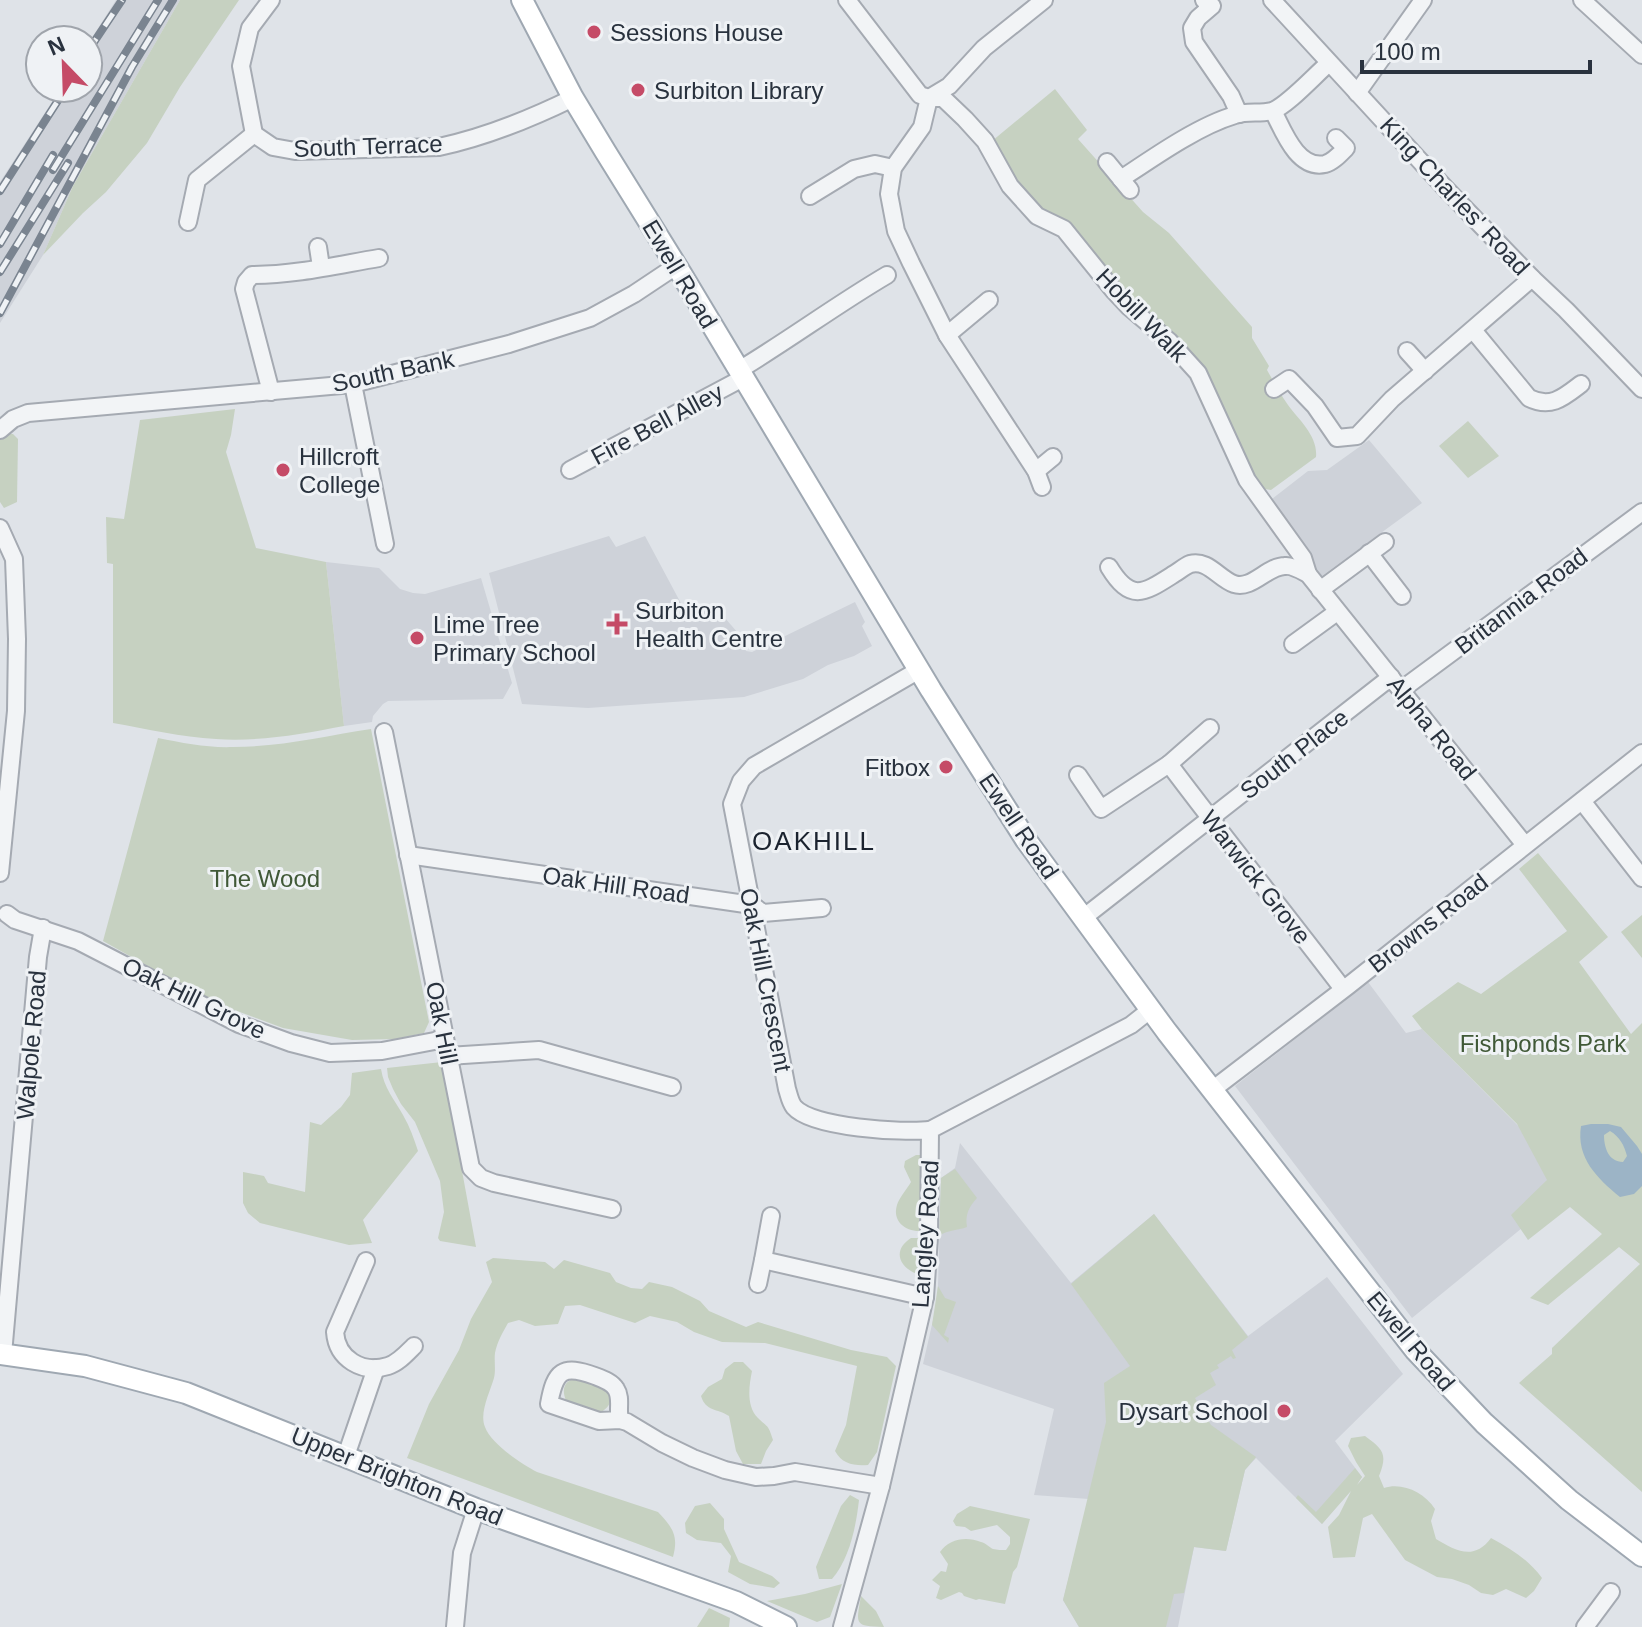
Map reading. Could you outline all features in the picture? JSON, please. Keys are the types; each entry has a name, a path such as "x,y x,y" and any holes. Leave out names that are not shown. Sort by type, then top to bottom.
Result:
{"main road":[{"name":"Ewell Road","path":"522,0 573,98 919,670 1026,840 1150,1010 1393,1322 1449,1388 1569,1500 1642,1556"},
{"name":"Upper Brighton Road","path":"2,1354 85,1366 186,1393 476,1509 736,1602 786,1627"}],"street":[{"path":"188,222 197,180 254,134 241,66 250,28 271,0"},
{"name":"Hobill Walk","path":"847,0 920,95 943,98 965,119 985,141 1010,186 1037,216 1064,229 1114,291 1169,341 1198,373 1247,480 1303,558 1308,574"},
{"path":"1044,0 984,48 949,86 929,98 922,127 893,168 889,194 896,231 947,335 1039,479 1053,457"},
{"name":"King Charles' Road","path":"1272,0 1446,189 1642,389"},
{"path":"1357,93 1423,0"},
{"path":"1582,0 1642,55"},
{"path":"1212,7 1198,18 1192,28 1194,42 1231,96 1239,114"},
{"path":"1107,162 1125,184 1164,150 1219,120 1239,114 1273,111 1329,63"},
{"name":"South Terrace","path":"254,134 273,147 295,151 439,147 514,125 573,98"},
{"path":"1273,111 1297,155 1313,164 1329,162 1344,147"},
{"path":"810,196 854,169 875,164 893,168"},
{"path":"318,247 321,267"},
{"path":"271,392 244,289 246,282 252,275 308,271 379,258"},
{"name":"South Bank","path":"0,430 13,419 28,413 353,384 509,344 590,318 676,266"},
{"name":"Fire Bell Alley","path":"570,470 741,374 853,295 887,275"},
{"path":"1274,389 1289,379 1315,406 1337,438 1357,436 1392,399 1532,278"},
{"path":"947,335 989,300"},
{"path":"1473,330 1529,398 1540,403 1553,402 1581,384"},
{"path":"1407,351 1425,371"},
{"path":"353,384 385,544"},
{"name":"Britannia Road","path":"1396,684 1642,512"},
{"path":"0,528 14,559 17,639 16,711 0,873"},
{"path":"1320,590 1385,542"},
{"path":"1369,553 1402,596"},
{"path":"1109,567 1124,586 1138,592 1150,589 1190,564 1202,564 1235,585 1248,584 1270,570 1287,565 1308,574"},
{"name":"Alpha Road","path":"1308,574 1525,845"},
{"path":"1293,644 1337,612"},
{"name":"Oak Hill Crescent","path":"919,670 754,766 741,781 732,804 787,1089 795,1107 807,1116 845,1126 916,1132 930,1130"},
{"name":"South Place","path":"1083,918 1297,751 1396,684"},
{"path":"1078,775 1101,809 1169,764 1210,728"},
{"name":"Oak Hill","path":"384,732 471,1168 481,1178 612,1209"},
{"name":"Browns Road","path":"1212,1090 1642,753"},
{"name":"Warwick Grove","path":"1169,764 1343,989"},
{"path":"1582,801 1642,878"},
{"name":"Oak Hill Road","path":"408,855 752,905 763,913 822,908"},
{"name":"Oak Hill Grove","path":"2,910 15,920 78,941 239,1024 291,1043 330,1053 446,1047 539,1050 672,1087"},
{"name":"Walpole Road","path":"2,1354 43,928"},
{"name":"Langley Road","path":"842,1627 881,1486 925,1297 930,1130 1131,1025 1150,1010"},
{"path":"758,1284 771,1216"},
{"path":"763,1260 925,1297"},
{"path":"366,1261 335,1332 336,1342 346,1358 376,1368 390,1366 414,1346"},
{"path":"346,1456 376,1368"},
{"path":"620,1420 693,1458 725,1470 756,1477 795,1472 881,1486"},
{"path":"455,1627 462,1553 476,1509"},
{"path":"1585,1627 1611,1592"}],"shaded area":[{"path":"116,0 180,0 73,186 43,255 0,323 0,182 51,104 104,104 104,24 101,24"},
{"path":"1369,440 1422,503 1322,576 1268,502 1308,471 1327,470"},
{"name":"Surbiton Health Centre","path":"609,536 616,547 645,536 684,609 693,605 708,605 718,610 738,633 746,651 752,652 855,602 872,646 803,679 744,697 588,708 522,704 489,573"},
{"name":"Lime Tree Primary School","path":"326,562 379,568 400,589 413,593 425,594 481,578 512,683 503,699 388,701 373,716 372,722 344,726"},
{"path":"1368,982 1406,1033 1422,1029 1576,1184 1412,1318 1235,1086"},
{"path":"960,1143 1071,1283 1154,1214 1248,1336 1327,1277 1403,1374 1335,1441 1362,1477 1322,1524 1256,1458 1245,1470 1226,1551 1194,1547 1178,1627 1079,1627 1063,1600 1089,1499 1034,1495 1054,1409 923,1364 936,1307 941,1178 955,1168"}],"green space":[{"path":"180,0 239,0 180,87 147,143 106,192 43,255 73,186"},
{"path":"1055,89 1087,130 1078,139 1143,212 1169,233 1252,327 1252,338 1269,366 1267,370 1285,401 1311,435 1316,457 1271,490 1259,488 1247,472 1212,381 1189,352 1015,184 1007,162 992,141"},
{"path":"235,409 226,452 256,548 326,562 344,726 280,737 232,740 113,723 113,564 107,563 106,517 124,519 140,420"},
{"path":"1468,421 1499,456 1468,478 1439,446"},
{"path":"13,434 18,439 17,502 4,508 0,502 0,436"},
{"name":"The Wood","path":"371,729 429,1022 424,1033 395,1039 352,1040 283,1028 210,1001 103,941 158,738 205,746 251,747"},
{"name":"Fishponds Park","path":"1538,853 1608,937 1579,962 1631,1034 1642,1023 1642,1492 1519,1383 1552,1354 1552,1348 1640,1264 1619,1247 1548,1305 1530,1298 1602,1234 1570,1207 1528,1240 1511,1215 1547,1180 1517,1124 1412,1016 1458,982 1481,994 1567,931 1519,869"},
{"path":"1642,915 1642,958 1621,932"},
{"path":"442,1062 476,1247 440,1241 438,1238 444,1212 440,1181 415,1122 401,1104 388,1077 387,1068"},
{"path":"381,1069 418,1151 363,1220 372,1243 349,1245 260,1223 248,1213 243,1203 243,1172 264,1176 268,1183 305,1192 310,1122 321,1125 341,1107 350,1095 352,1073"},
{"path":"921,1155 919,1231 901,1224 896,1216 899,1199 911,1182 904,1167 905,1161"},
{"path":"955,1169 977,1198 968,1211 967,1227 939,1236 941,1178"},
{"path":"1154,1214 1248,1337 1232,1350 1236,1358 1231,1356 1210,1373 1216,1385 1195,1398 1211,1425 1256,1457 1245,1470 1226,1551 1194,1547 1184,1593 1174,1594 1166,1627 1079,1627 1063,1600 1106,1422 1104,1383 1130,1366 1071,1284"},
{"path":"911,1238 919,1238 917,1274 906,1267 900,1258 901,1248"},
{"path":"493,1258 545,1262 554,1269 564,1260 610,1273 616,1282 631,1288 642,1289 649,1282 672,1287 700,1301 709,1311 746,1327 758,1322 851,1350 887,1357 896,1366 877,1452 868,1465 863,1465 845,1461 835,1451 846,1425 857,1366 765,1343 722,1342 677,1322 650,1316 635,1323 580,1305 565,1306 558,1324 535,1326 519,1320 508,1323 495,1353 494,1378 484,1409 485,1427 500,1447 537,1472 658,1512 673,1532 673,1557 407,1458 429,1404 492,1282 486,1262"},
{"path":"938,1286 945,1298 956,1302 944,1335 949,1338 948,1343 932,1325"},
{"path":"734,1362 743,1362 752,1371 750,1402 773,1440 761,1464 743,1464 736,1451 729,1416 709,1407 701,1396 708,1387 722,1379 725,1369"},
{"path":"578,1378 599,1384 608,1391 610,1404 603,1411 597,1414 567,1403 565,1386"},
{"path":"1365,1436 1382,1453 1379,1476 1384,1488 1398,1486 1412,1490 1435,1509 1431,1521 1436,1539 1458,1550 1471,1552 1491,1538 1519,1555 1537,1571 1542,1578 1534,1591 1526,1598 1506,1589 1493,1595 1481,1593 1452,1579 1437,1577 1405,1560 1372,1514 1363,1518 1355,1557 1333,1558 1328,1527 1339,1515 1351,1491 1322,1524 1296,1498 1298,1495 1316,1512 1355,1468 1362,1477 1357,1485 1365,1476 1348,1446 1351,1438"},
{"path":"850,1495 859,1500 848,1552 832,1579 819,1579 816,1567 841,1506"},
{"path":"710,1503 724,1519 724,1529 739,1562 772,1576 780,1583 774,1588 750,1584 728,1572 731,1556 721,1543 697,1540 686,1533 685,1523 695,1506"},
{"path":"970,1506 1030,1519 1005,1604 976,1600 959,1592 941,1600 936,1598 940,1586 932,1580 941,1571 946,1572 948,1564 940,1552 948,1544 970,1539 993,1549 1006,1550 1010,1544 1010,1537 997,1525 971,1531 956,1526 953,1521 957,1514"},
{"path":"842,1584 830,1617 817,1622 767,1601 805,1594"},
{"path":"861,1596 876,1611 884,1627 859,1622"},
{"path":"709,1608 730,1618 729,1627 697,1627"}],"water":[{"path":"1608,1124 1621,1127 1637,1146 1642,1154 1642,1186 1634,1194 1620,1197 1596,1175 1585,1158 1581,1126","holes":["1610,1131 1626,1152 1623,1162 1614,1160 1606,1149 1604,1135"]}],"railway":[{"path":"104,27 122,0"},
{"path":"53,170 158,0"},
{"path":"0,313 132,67 173,0"},
{"path":"0,191 56,104"},
{"path":"0,244 53,155"},
{"path":"0,272 68,163"}],"place":[{"name":"Sessions House","path":"594,32"},
{"name":"Surbiton Library","path":"638,90"},
{"name":"Hillcroft College","path":"283,470"},
{"name":"Surbiton Health Centre","path":"617,624"},
{"name":"Lime Tree Primary School","path":"417,638"},
{"name":"Fitbox","path":"946,767"},
{"name":"Dysart School","path":"1284,1411"}],"district":[{"name":"OAKHILL","path":"814,841"}]}
